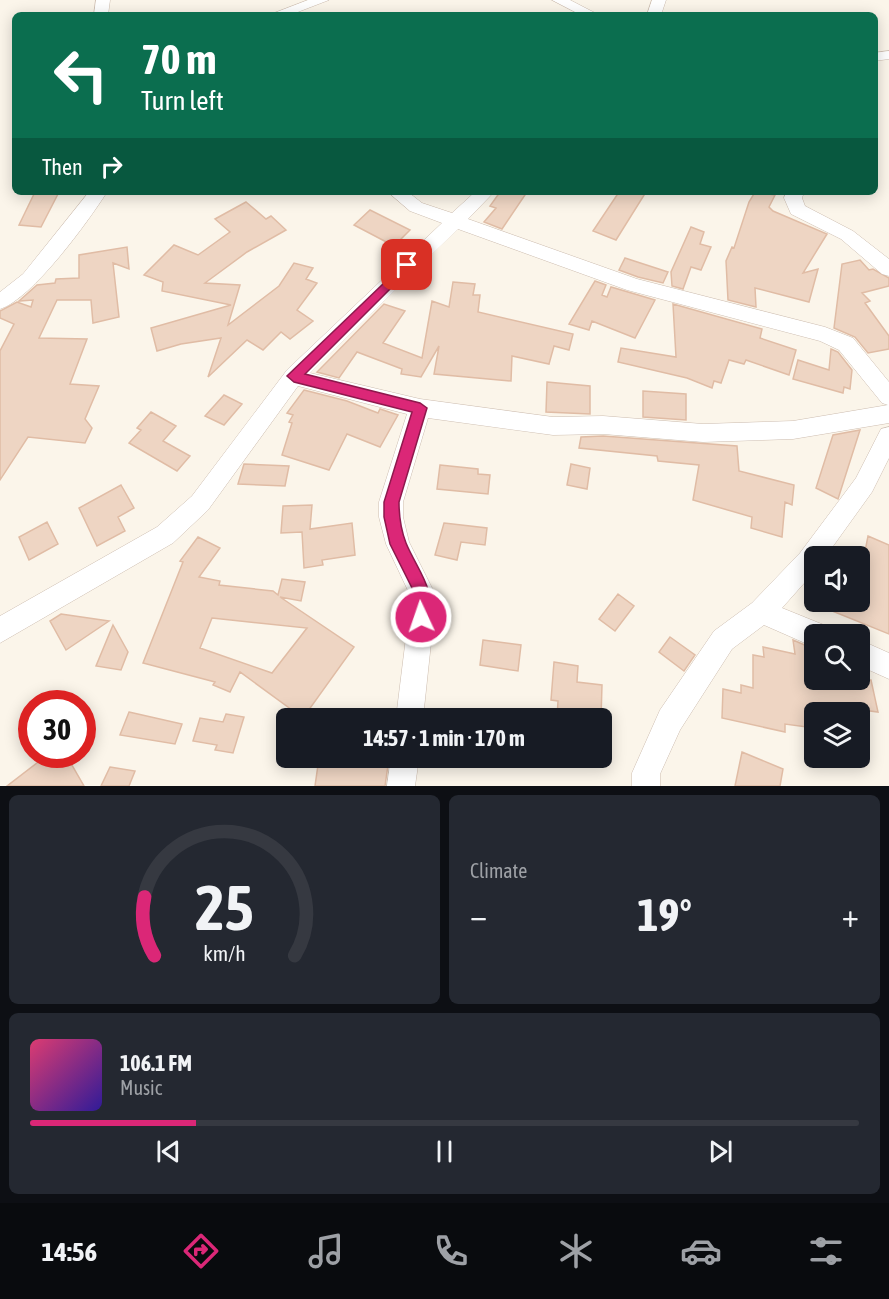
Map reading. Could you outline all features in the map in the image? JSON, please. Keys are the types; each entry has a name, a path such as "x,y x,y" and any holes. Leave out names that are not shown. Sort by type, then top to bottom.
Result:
{"street":[{"path":"285,12 322,0"},
{"path":"559,0 585,12"},
{"path":"0,302 30,279 96,195"},
{"path":"401,195 416,207 456,223 634,285 825,335 846,344 889,397"},
{"path":"0,630 165,535 200,503 294,376 423,249 456,223 482,195"},
{"path":"794,195 792,198 797,210 847,235 889,269"},
{"path":"294,376 420,408 553,426 603,425 703,433 794,430 889,414"},
{"path":"410,708 424,596 398,544 391,517 391,502 420,408"},
{"path":"646,786 646,773 670,720 723,640 761,612 809,561 864,485 889,436"},
{"path":"761,612 804,630"},
{"path":"870,657 889,666"},
{"path":"401,786 404,768"}],"building":[{"path":"34,195 57,195 41,227 19,225"},
{"path":"498,195 525,195 502,229 484,222 496,208 490,206"},
{"path":"617,195 644,195 616,240 593,231"},
{"path":"753,195 775,195 769,207 773,211 827,234 803,273 818,269 809,302 755,288 756,307 728,300 726,261 732,247 734,248"},
{"path":"246,202 266,219 271,216 286,230 247,252 205,283 240,285 228,325 279,286 294,263 313,268 306,279 317,283 297,310 313,321 290,339 281,332 263,350 247,340 208,377 221,338 181,344 157,351 151,328 231,305 162,291 163,282 144,275 174,245 198,255 230,232 215,219"},
{"path":"370,210 410,230 394,246 354,225"},
{"path":"691,227 704,232 700,244 711,247 701,270 691,267 683,289 672,286 671,272"},
{"path":"127,247 129,269 113,263 119,317 93,323 91,300 57,300 39,338 87,339 70,384 99,386 85,419 92,428 85,443 28,437 0,480 0,351 14,324 0,318 0,311 17,302 31,307 33,300 19,301 37,285 55,283 56,279 79,278 79,255"},
{"path":"625,258 668,272 663,283 619,270"},
{"path":"860,260 869,270 873,269 889,278 889,286 862,293 870,301 865,303 889,336 889,349 868,353 855,337 834,328 842,264"},
{"path":"595,281 606,285 602,295 607,297 611,287 655,300 635,338 592,321 589,330 569,324"},
{"path":"453,282 475,284 473,295 480,295 478,312 573,334 569,350 554,346 549,364 512,356 511,381 434,374 439,346 421,377 401,374 402,369 357,352 339,378 317,372 384,304 405,311 383,343 422,358 432,301 449,307"},
{"path":"673,304 762,329 760,338 796,350 789,375 746,360 744,364 729,360 721,383 714,381 712,388 687,378 618,362 621,348 676,357"},
{"path":"831,349 838,352 852,370 850,389 844,387 843,393 793,379 798,360 829,370"},
{"path":"547,382 590,386 590,414 546,412"},
{"path":"304,390 347,401 378,413 380,409 398,415 380,447 347,434 329,470 282,455 292,423 289,422 293,415 287,413"},
{"path":"643,391 686,394 686,420 643,417"},
{"path":"224,395 242,404 224,425 205,416"},
{"path":"151,412 176,426 163,441 190,456 177,471 129,443 141,430 137,428"},
{"path":"860,430 838,499 816,488 833,435"},
{"path":"603,436 737,446 739,471 794,485 792,505 785,502 782,537 751,528 752,517 693,500 699,465 658,461 657,456 579,448 581,437"},
{"path":"244,464 289,466 285,486 238,484"},
{"path":"571,464 590,468 587,489 567,485"},
{"path":"440,465 478,469 478,474 490,475 488,494 437,489"},
{"path":"121,485 134,508 118,517 125,531 97,546 79,508"},
{"path":"312,505 310,529 352,523 355,555 322,560 323,565 304,568 302,532 281,533 283,506"},
{"path":"47,522 58,544 29,560 19,537"},
{"path":"444,523 487,528 485,545 461,542 457,560 435,555"},
{"path":"868,536 889,545 889,634 870,626 870,624 864,624 835,612 870,612 870,546 866,546"},
{"path":"198,537 220,548 199,577 220,581 219,585 273,591 278,595 282,579 305,582 301,601 280,597 354,647 310,708 289,708 240,672 230,692 213,685 215,682 143,663 183,562 180,561","holes":["212,618 307,628 272,673 200,648"]},
{"path":"618,594 634,606 615,631 599,619"},
{"path":"61,614 109,621 66,650 50,621"},
{"path":"113,625 128,652 121,670 96,666"},
{"path":"670,637 695,655 684,671 659,652"},
{"path":"483,640 521,645 518,671 480,665"},
{"path":"793,640 804,645 804,690 870,690 871,680 878,712 870,711 870,702 804,702 804,727 785,724 785,732 722,718 723,689 741,693 741,685 753,688 753,655 764,657 763,647 795,654"},
{"path":"554,662 578,666 577,682 602,685 601,708 558,708 558,701 551,700"},
{"path":"129,712 182,724 175,744 120,735"},
{"path":"226,714 244,717 233,753 215,750 217,745 193,741 200,718 223,722"},
{"path":"742,752 783,769 780,786 735,786"},
{"path":"110,767 135,771 129,786 101,786"},
{"path":"30,768 74,768 84,786 7,786"},
{"path":"318,768 388,768 385,786 315,786"}],"route":[{"path":"407,265 294,376 352,393 420,408 391,502 391,517 407,566 424,596 421,617"}]}
